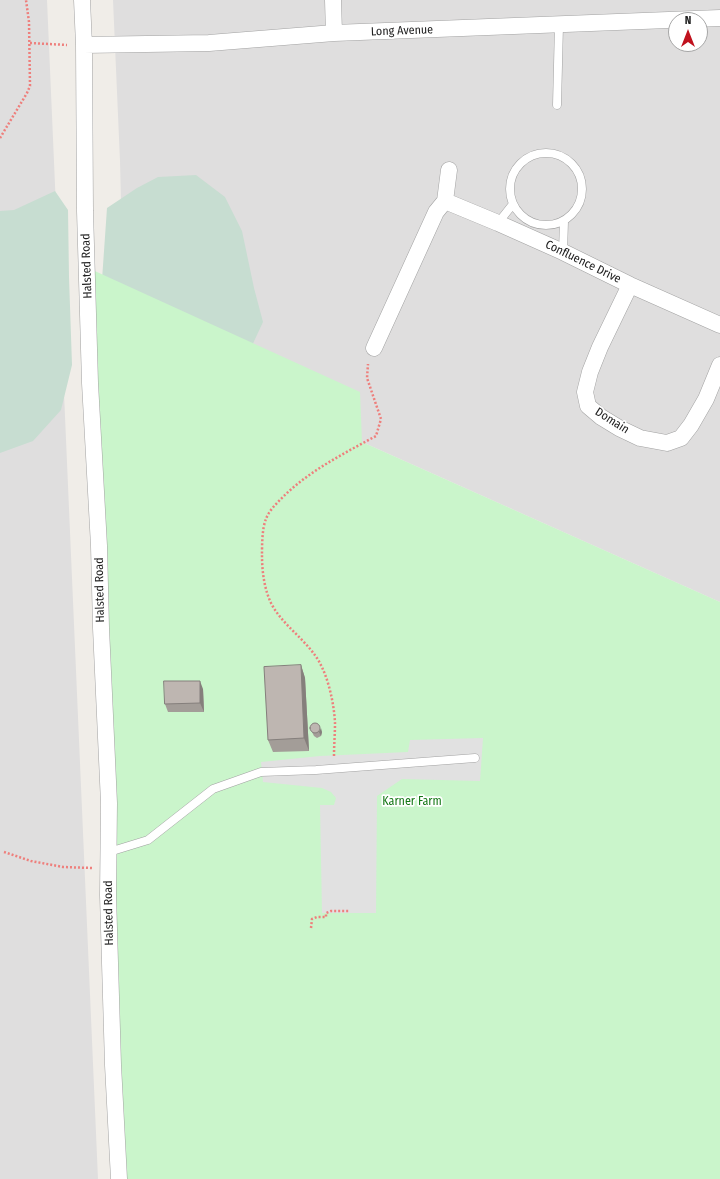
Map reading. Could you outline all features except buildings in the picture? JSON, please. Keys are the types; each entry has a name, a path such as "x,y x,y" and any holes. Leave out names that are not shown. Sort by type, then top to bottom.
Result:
{"street":[{"name":"Halsted Road","path":"82,0 84,45 85,211 90,383 99,546 101,636 109,803 108,896 113,1057 119,1179"},
{"path":"333,0 334,33"},
{"name":"Long Avenue","path":"84,45 209,43 334,33 720,18"},
{"path":"374,348 436,212 445,201 449,170"},
{"name":"Confluence Drive","path":"445,201 563,252 630,285 720,325"},
{"name":"Domain","path":"630,285 600,347 590,372 585,392 588,406 600,417 640,438 666,444 681,438 691,425 706,399 720,365"}],"lane":[{"path":"557,105 559,25"},
{"path":"542,152 554,153 566,158 572,163 579,173 582,188 581,200 576,210 568,219 564,221 546,225 530,222 520,214 513,204 510,192 511,179 516,168 530,156 542,152"},
{"path":"498,223 513,204"},
{"path":"563,252 564,221"},
{"path":"109,852 148,840 212,789 261,772 475,758"}],"path":[{"path":"0,138 30,86 30,43 26,0"},
{"path":"30,43 84,45"},
{"path":"333,768 335,721 332,699 324,672 315,654 283,620 272,603 266,588 262,570 262,544 266,519 273,507 286,494 321,466 376,436 381,419 367,378 368,362 374,348"},
{"path":"4,852 31,861 63,867 109,870"},
{"path":"311,928 312,919 326,917 326,913 331,911 349,911"}],"shaded area":[{"path":"0,0 47,0 98,1179 0,1179"},
{"path":"113,0 720,0 720,602 362,442 123,283 120,161"},
{"path":"483,738 480,781 402,779 377,796 376,913 322,913 320,805 334,805 336,798 331,792 322,788 263,782 261,762 320,756 408,752 410,740"}],"green space":[{"path":"196,175 225,197 242,231 263,322 243,365 101,294 107,208 137,188 158,177"},
{"path":"55,191 68,210 72,365 61,410 33,441 0,453 0,211 14,210"},
{"name":"Karner Farm","path":"86,267 360,392 362,442 720,602 720,1179 118,1179"}]}
